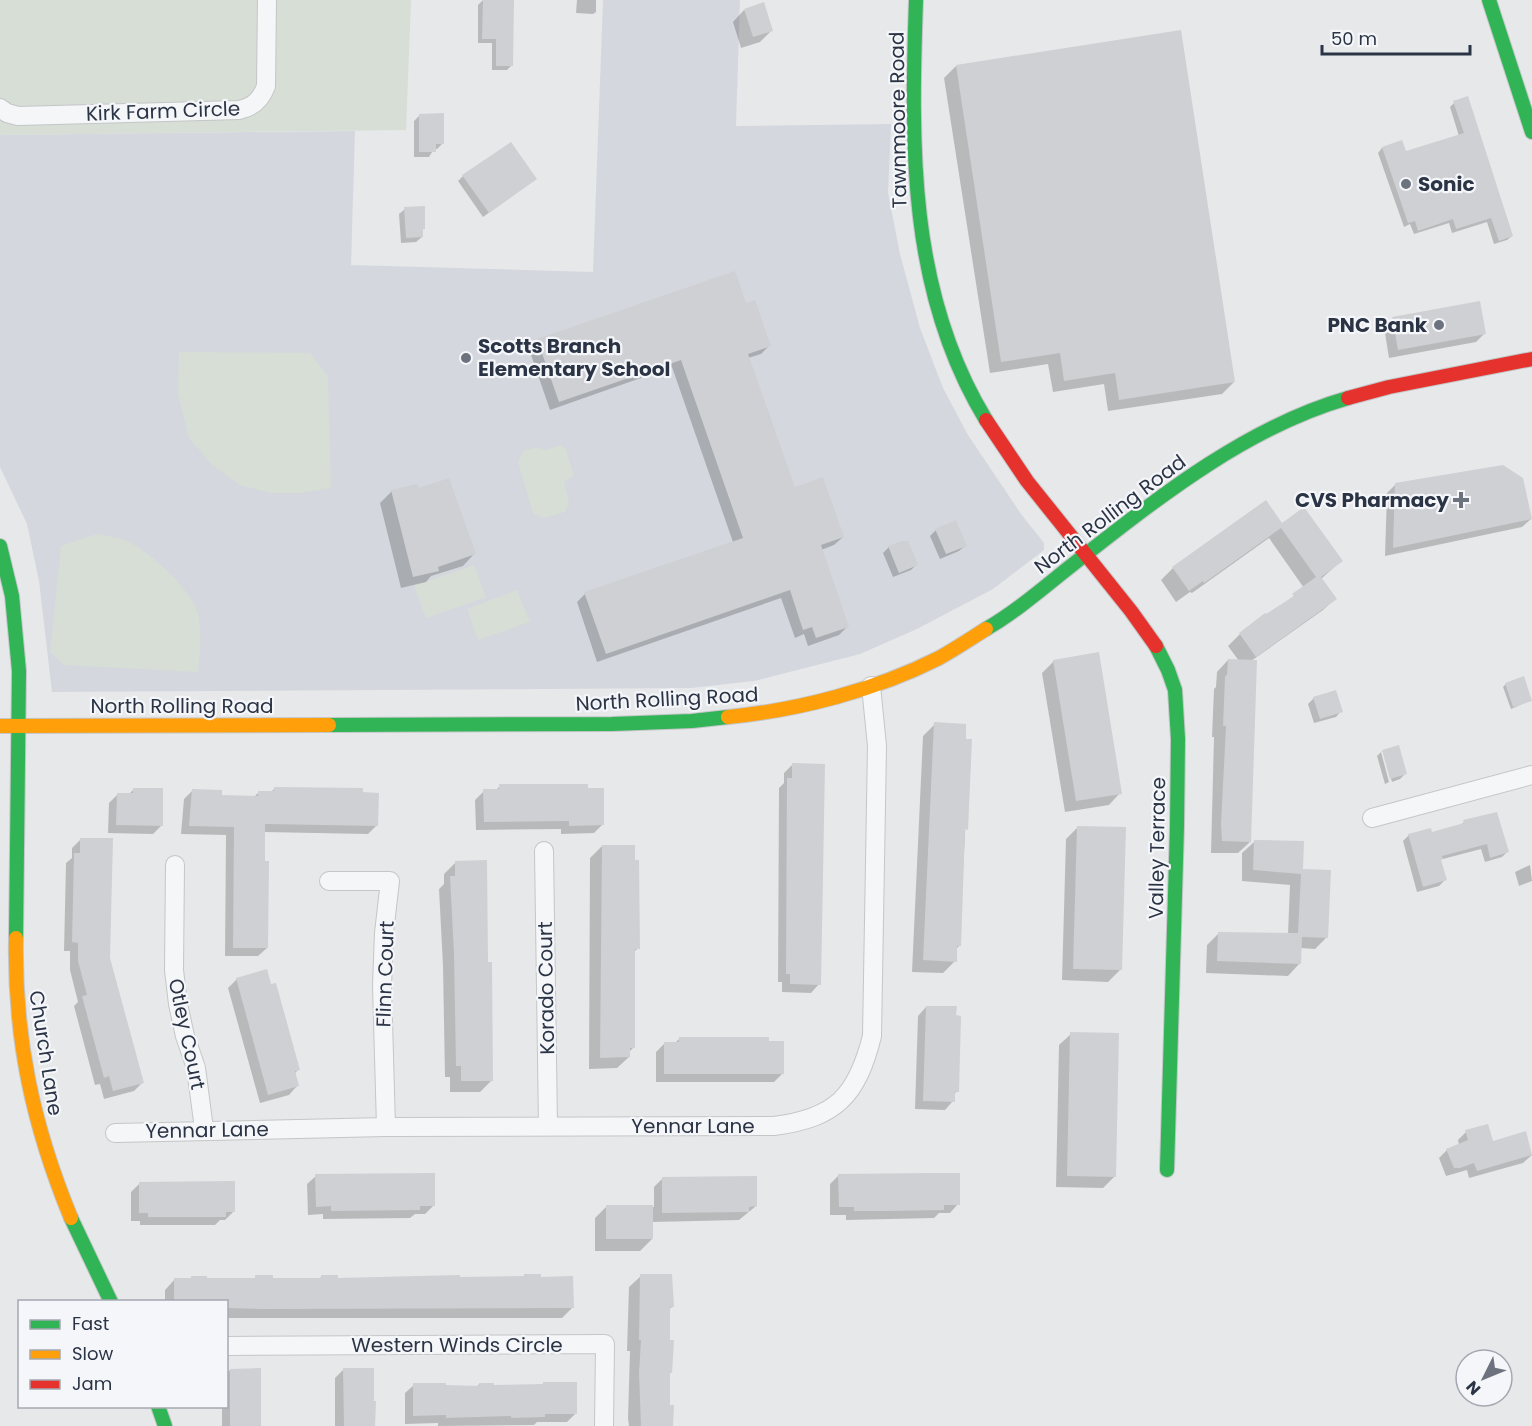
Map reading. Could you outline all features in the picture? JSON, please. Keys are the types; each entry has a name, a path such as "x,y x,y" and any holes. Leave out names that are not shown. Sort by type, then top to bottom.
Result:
{"street":[{"name":"Kirk Farm Circle","path":"0,108 18,116 248,108 263,95 266,86 267,0"},
{"name":"Tawnmoore Road","path":"916,0 914,169 920,230 941,323 964,377 998,438 1042,501 1086,554"},
{"path":"1489,0 1532,132"},
{"name":"North Rolling Road","path":"0,726 601,724 692,721 763,714 819,702 871,686 938,658 1001,621 1086,554 1217,460 1284,422 1368,392 1532,359"},
{"name":"Church Lane","path":"0,546 13,595 18,634 20,725 8,983 41,1141 65,1209 110,1300"},
{"name":"Valley Terrace","path":"1086,554 1147,631 1165,660 1174,688 1177,717 1178,787 1167,1170"},
{"name":"Yennar Lane","path":"115,1133 204,1129 386,1127 774,1126 798,1123 821,1115 838,1105 865,1064 872,1036 877,746 871,686"},
{"path":"1372,818 1532,775"},
{"name":"Korado Court","path":"544,851 548,1126"},
{"name":"Otley Court","path":"175,866 174,969 185,1036 196,1068 204,1129"},
{"name":"Flinn Court","path":"329,881 390,881 384,933 382,986 386,1127"},
{"name":"Western Winds Circle","path":"228,1346 605,1344 604,1426"},
{"path":"158,1408 165,1426"}],"shaded area":[{"path":"0,0 411,0 406,130 0,135"},
{"name":"Scotts Branch Elementary School","path":"603,0 740,0 736,126 891,124 888,193 900,254 920,328 943,388 968,435 1021,514 1044,543 1044,550 993,589 917,629 860,654 754,681 691,688 52,692 39,581 27,524 0,467 0,135 355,131 351,265 593,272"},
{"path":"179,352 310,353 328,376 331,488 300,493 270,493 240,485 213,466 189,438 178,394"},
{"path":"561,445 566,449 574,476 564,481 569,503 565,512 543,518 533,513 518,462 523,451 537,447 546,450"},
{"path":"97,534 125,540 145,552 167,570 186,591 199,619 201,641 198,672 64,665 50,652 61,546"},
{"path":"474,565 486,597 426,618 414,586"},
{"path":"517,590 530,622 478,640 467,609"}],"building":[{"path":"483,0 514,0 513,66 496,66 496,39 482,39"},
{"path":"764,2 773,31 753,37 744,9"},
{"path":"1181,30 1235,382 1119,400 1115,373 1064,381 1060,353 1001,362 956,65"},
{"path":"1468,96 1513,236 1499,241 1491,218 1456,229 1453,219 1418,231 1415,221 1408,223 1382,147 1402,140 1406,151 1464,133 1453,101"},
{"path":"444,113 444,144 436,144 436,152 419,152 419,114"},
{"path":"511,142 537,179 489,213 462,175"},
{"path":"425,206 423,237 406,238 404,207"},
{"path":"735,271 746,303 755,300 771,346 748,354 795,487 823,477 844,537 821,545 849,627 816,638 812,627 803,630 790,590 606,654 584,592 743,538 681,360 559,402 537,339"},
{"name":"PNC Bank","path":"1480,301 1486,334 1398,350 1392,317"},
{"name":"CVS Pharmacy","path":"1503,465 1523,478 1532,519 1393,548 1395,483"},
{"path":"449,478 476,554 438,567 439,571 413,577 391,490 417,484 419,488"},
{"path":"1266,500 1282,523 1304,507 1343,561 1321,577 1337,599 1256,657 1239,633 1265,613 1294,596 1292,594 1316,577 1281,528 1204,583 1203,581 1189,591 1172,567"},
{"path":"956,520 967,546 946,554 935,529"},
{"path":"908,541 918,565 899,573 888,546"},
{"path":"1099,652 1122,794 1076,801 1053,660"},
{"path":"1228,659 1257,660 1251,842 1222,841 1226,726 1223,726"},
{"path":"1524,676 1532,701 1513,707 1505,683"},
{"path":"1336,690 1343,712 1320,719 1313,697"},
{"path":"934,722 966,724 966,739 972,739 968,830 965,829 961,946 957,946 957,962 923,960"},
{"path":"1399,745 1407,774 1390,779 1382,750"},
{"path":"792,763 825,764 821,985 790,984 790,974 786,974 787,778 792,778"},
{"path":"499,784 588,784 588,788 604,788 604,825 569,826 569,821 484,822 483,789 499,789"},
{"path":"274,787 363,788 363,792 379,793 378,826 265,824 265,861 269,861 268,948 233,948 234,827 189,826 192,789 222,790 222,795 258,796 258,791 274,791"},
{"path":"133,788 163,788 163,826 116,825 117,793 133,793"},
{"path":"1497,812 1509,852 1490,858 1487,844 1442,856 1447,880 1423,887 1408,834 1431,828 1432,832 1464,823 1463,820"},
{"path":"1077,826 1126,827 1122,970 1073,969"},
{"path":"80,838 113,838 110,958 144,1083 113,1091 109,1076 104,1078 82,996 87,995 78,961 78,943 72,942 74,853 80,853"},
{"path":"1254,840 1304,841 1303,869 1331,870 1328,938 1302,937 1301,964 1217,961 1218,932 1298,933 1301,874 1253,870"},
{"path":"602,845 635,845 635,860 639,860 640,949 635,949 635,1048 630,1048 630,1057 600,1058"},
{"path":"487,860 488,962 492,962 493,1081 461,1081 461,1066 456,1066 450,876 455,876 455,861"},
{"path":"267,969 271,984 276,983 300,1070 295,1071 299,1086 268,1095 236,978"},
{"path":"926,1006 957,1006 956,1015 961,1016 959,1092 955,1092 955,1102 923,1101"},
{"path":"1070,1032 1119,1033 1116,1177 1067,1176"},
{"path":"679,1037 769,1037 769,1041 784,1041 784,1074 664,1074 664,1042 679,1042"},
{"path":"1488,1124 1493,1141 1526,1131 1532,1155 1477,1171 1474,1163 1454,1168 1446,1149 1468,1140 1465,1130"},
{"path":"435,1173 435,1206 420,1206 420,1210 331,1211 331,1206 316,1207 315,1174"},
{"path":"960,1173 960,1205 944,1205 944,1210 854,1211 854,1207 839,1207 838,1174"},
{"path":"757,1176 757,1206 749,1207 749,1212 662,1213 662,1177"},
{"path":"235,1181 235,1212 226,1212 226,1217 148,1217 148,1213 139,1213 139,1182"},
{"path":"606,1205 653,1205 653,1239 606,1239"},
{"path":"524,1274 541,1274 541,1277 573,1276 574,1308 265,1309 228,1308 228,1300 174,1300 174,1278 191,1278 191,1276 255,1278 255,1275 273,1275 273,1278 321,1278 321,1275 338,1275 338,1278 524,1276"},
{"path":"640,1274 672,1274 674,1307 670,1307 670,1340 674,1340 672,1373 670,1373 670,1405 674,1405 673,1426 641,1426"},
{"path":"261,1368 261,1426 230,1426 230,1369"},
{"path":"343,1368 374,1368 375,1426 344,1426"},
{"path":"543,1382 577,1382 577,1414 545,1414 545,1417 511,1418 511,1416 446,1418 446,1415 413,1416 413,1383 479,1386 479,1383 494,1383 494,1385 543,1384"}],"traffic: fast":[{"path":"916,0 915,163 928,269 941,321 960,371 986,420"},
{"path":"1489,0 1532,132"},
{"path":"986,629 1024,603 1177,485 1209,464 1277,426 1312,410 1348,398"},
{"path":"0,546 12,596 19,671 16,938"},
{"path":"1156,646 1175,690 1178,739 1167,1170"},
{"path":"329,725 612,724 692,721 728,717"},
{"path":"71,1218 110,1300"},
{"path":"159,1408 165,1426"}],"traffic: slow":[{"path":"728,717 809,704 863,689 939,658 986,629"},
{"path":"0,726 329,725"},
{"path":"16,938 18,1011 28,1081 46,1150 71,1218"}],"traffic: jam":[{"path":"1348,398 1389,387 1532,359"},
{"path":"986,420 1027,481 1131,611 1156,646"}],"place":[{"name":"Sonic","path":"1406,184"},
{"name":"PNC Bank","path":"1439,325"},
{"name":"Scotts Branch Elementary School","path":"466,358"},
{"name":"CVS Pharmacy","path":"1461,500"}]}
